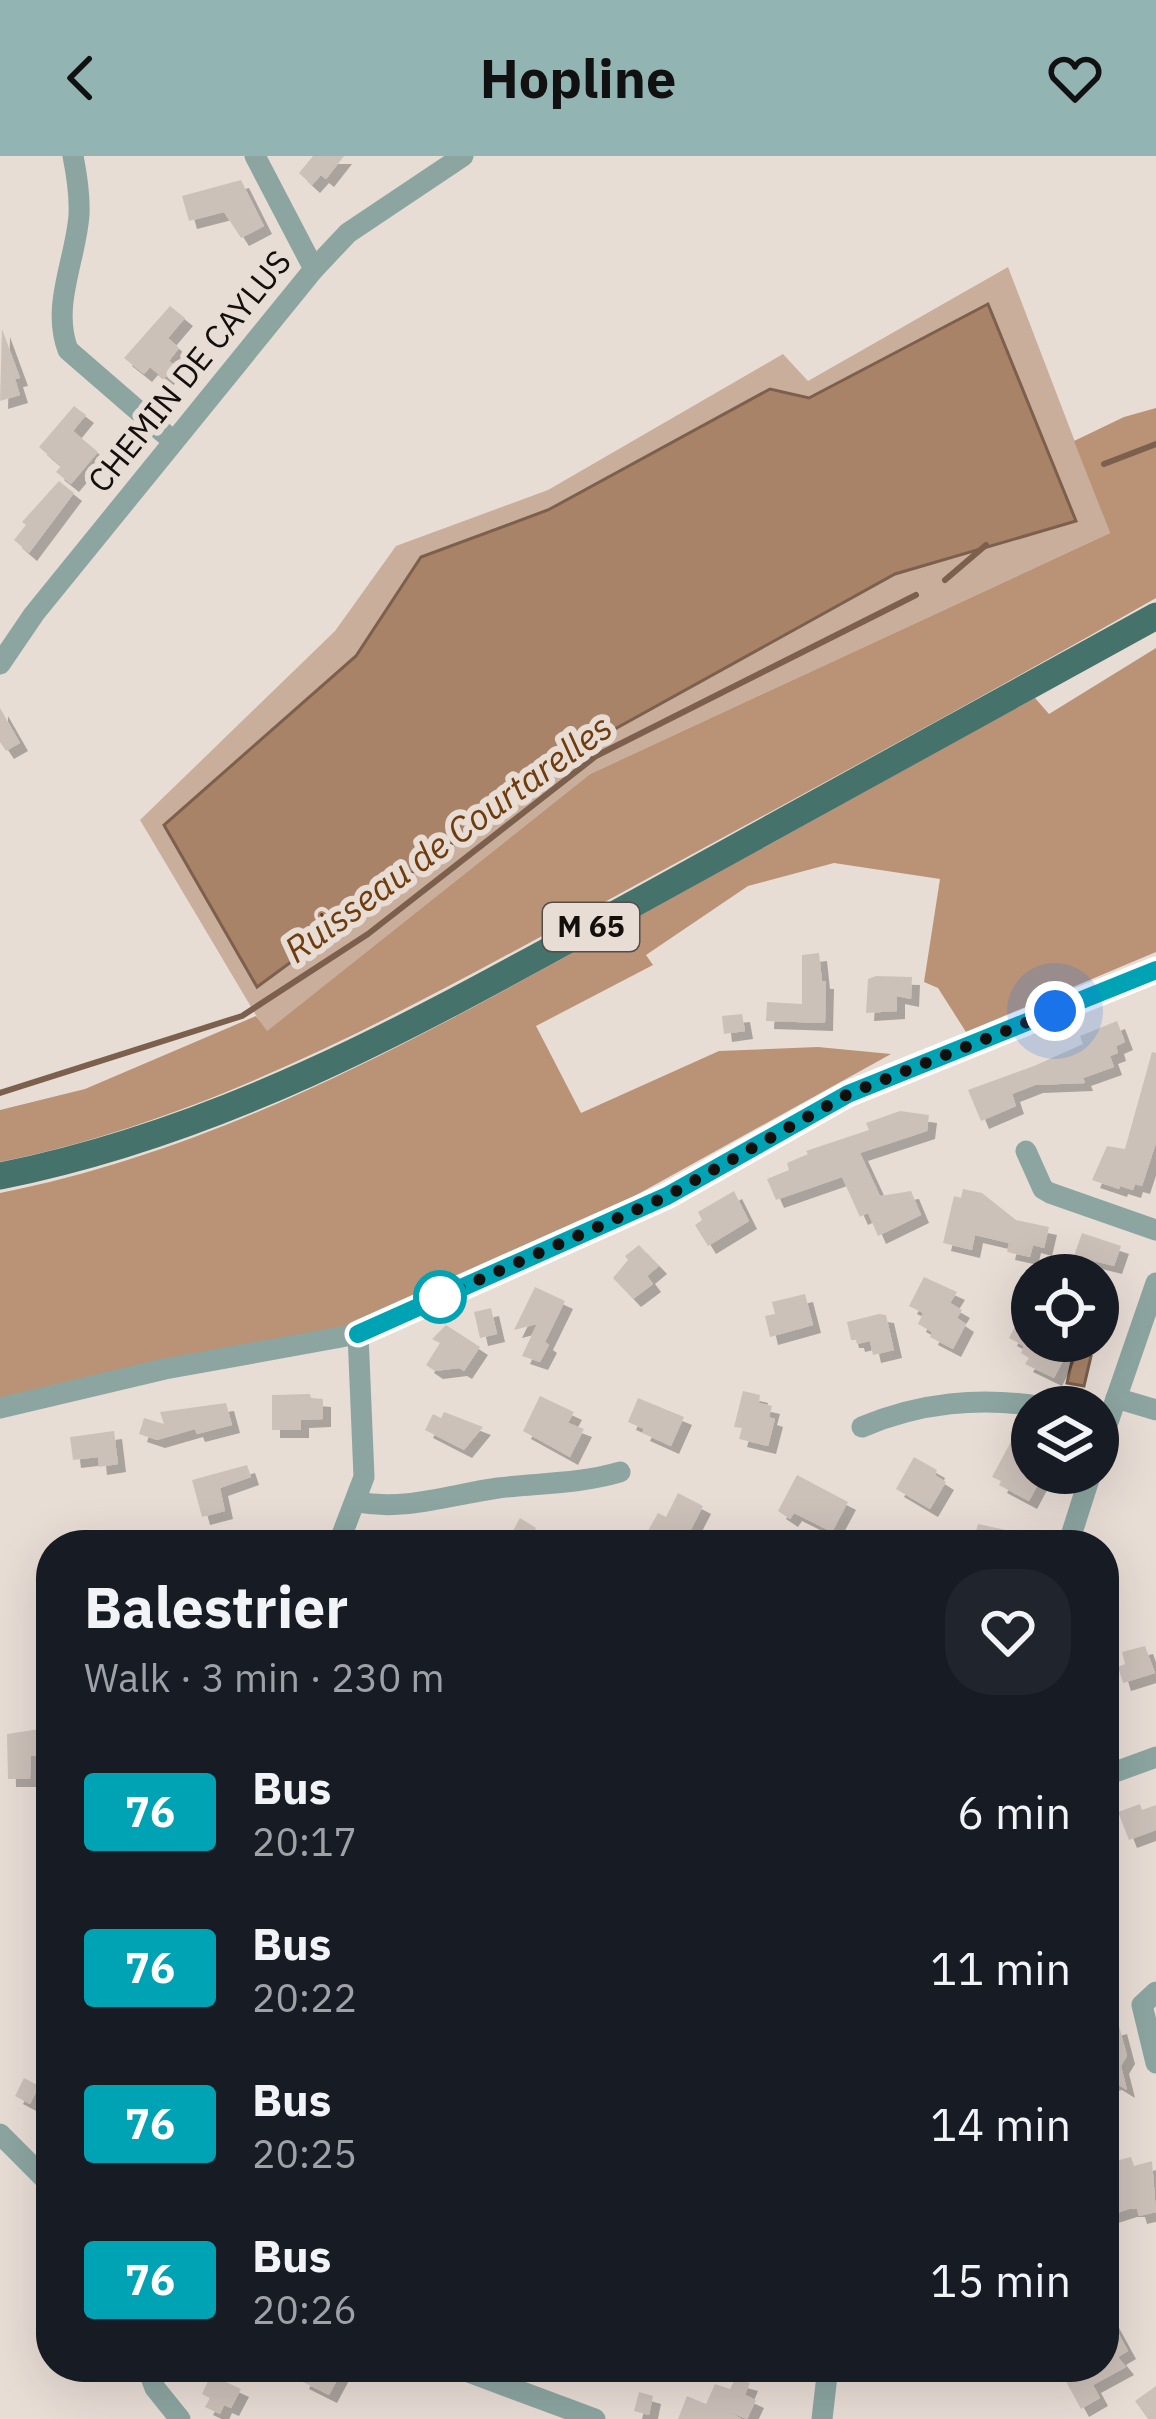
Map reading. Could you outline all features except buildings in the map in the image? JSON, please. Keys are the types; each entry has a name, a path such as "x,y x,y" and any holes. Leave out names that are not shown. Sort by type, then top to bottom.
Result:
{"main road":[{"name":"M 65","path":"0,1176 184,1127 306,1078 566,941 1156,616"}],"street":[{"path":"73,156 79,218 66,276 61,334 68,350 173,440"},
{"path":"255,156 314,269"},
{"name":"CHEMIN DE CAYLUS","path":"0,664 34,614 314,269 348,233 463,156"},
{"path":"0,1408 165,1369 358,1334 667,1196 848,1094 1156,970"},
{"path":"1026,1151 1049,1193 1156,1230"},
{"path":"1119,1389 1156,1283"},
{"path":"345,1530 364,1477 358,1334"},
{"path":"1119,1399 1156,1410"},
{"path":"862,1427 900,1411 984,1401 1011,1404"},
{"path":"357,1502 400,1506 494,1489 586,1482 620,1472"},
{"path":"1073,1530 1084,1494"},
{"path":"1119,1771 1156,1757"},
{"path":"1156,1992 1142,2005 1156,2063"},
{"path":"0,2134 36,2170"},
{"path":"153,2382 179,2419"},
{"path":"495,2382 595,2419"},
{"path":"822,2419 826,2382"}],"shaded area":[{"path":"1008,267 1110,533 590,774 266,1032 140,820 335,631 396,546 548,490 783,354 808,381"},
{"path":"1156,408 1156,598 397,1013 164,1116 0,1162 0,1110 85,1089 256,1016 267,1031 590,774 1110,533 1074,441"},
{"path":"1156,648 1156,952 966,1032 938,988 924,982 940,879 834,863 748,886 646,955 653,965 536,1026 581,1113 719,1051 818,1047 891,1054 631,1198 346,1327 0,1401 0,1193 159,1150 311,1089 458,1015 1035,698 1049,714"}],"water":[{"path":"988,304 1076,521 895,574 586,745 257,987 164,825 356,656 421,557 548,510 770,389 809,398"},
{"path":"1072,1362 1090,1362 1084,1386 1067,1383"}],"waterway":[{"name":"Ruisseau de Courtarelles","path":"1104,464 1156,444"},
{"name":"Ruisseau de Courtarelles","path":"945,580 986,545"},
{"name":"Ruisseau de Courtarelles","path":"0,1093 242,1016 368,934 596,756 916,595"}],"bus line":[{"name":"76","path":"358,1334 667,1196 848,1094 1156,970"}],"route":[{"path":"440,1297 667,1196 848,1094 1055,1011"}]}
